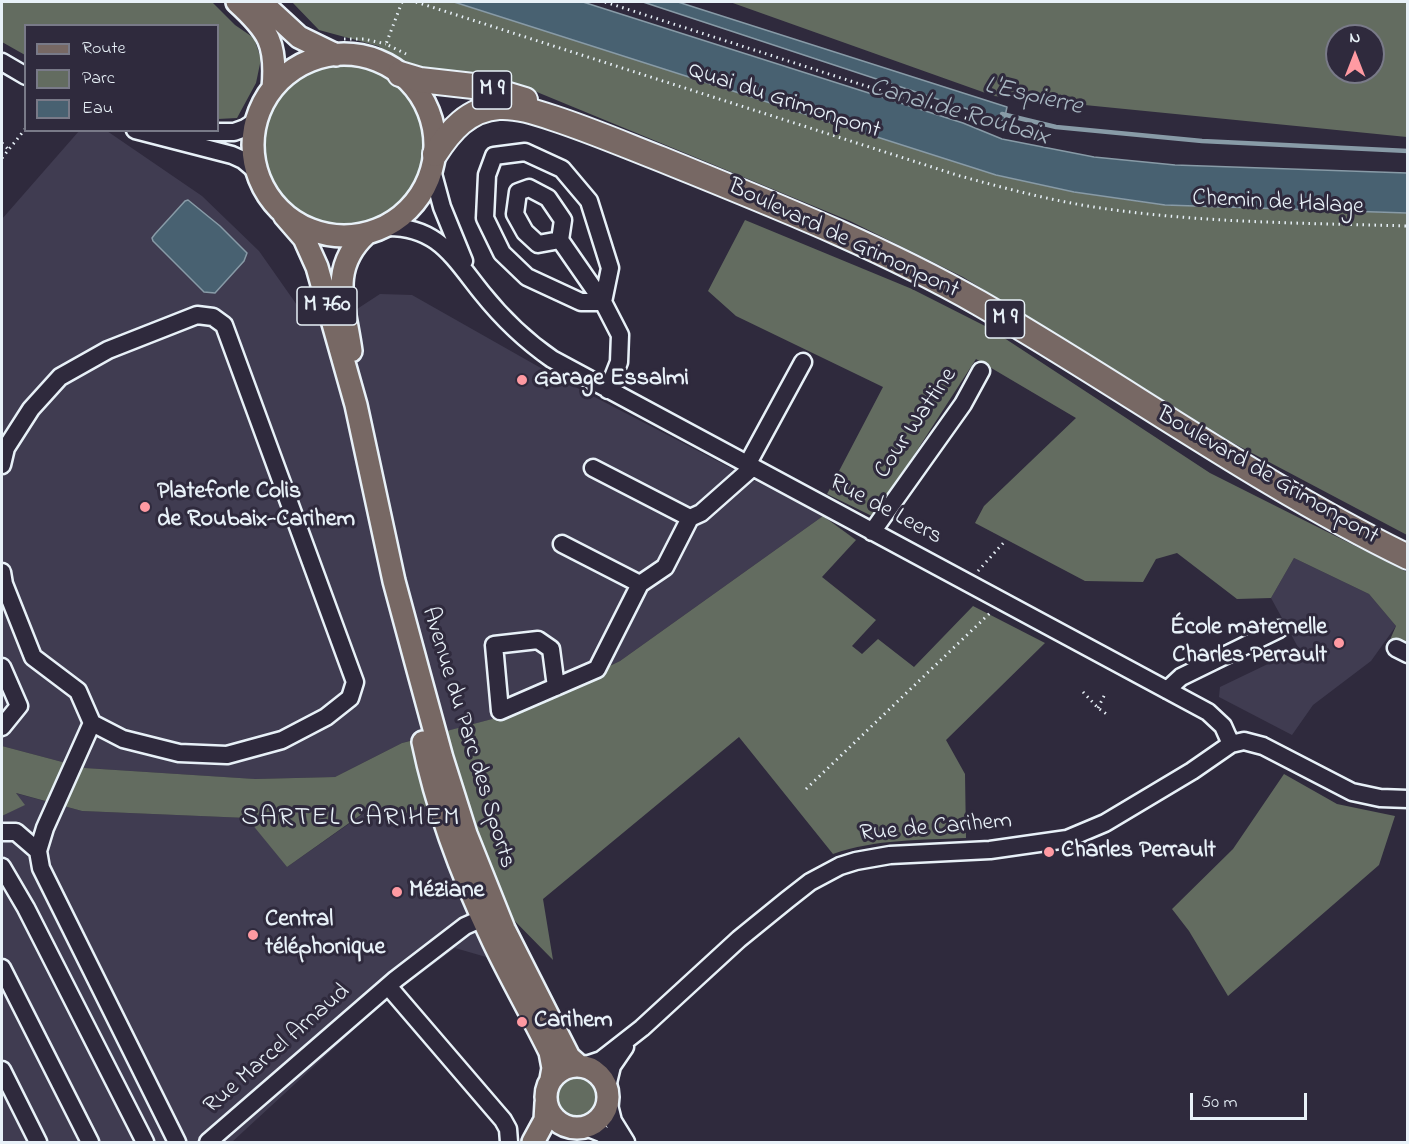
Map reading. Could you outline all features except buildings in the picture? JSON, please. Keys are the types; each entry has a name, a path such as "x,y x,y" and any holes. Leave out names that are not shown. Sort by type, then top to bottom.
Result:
{"highway":[{"name":"Boulevard de Grimonpont","path":"406,65 420,80 463,84 511,95 579,126 792,212 909,266 1000,316 1260,477 1407,557"},
{"name":"Boulevard de Grimonpont","path":"433,162 455,127 465,118 495,107 522,109 579,126"}],"main road":[{"path":"237,2 260,25 272,45 275,60 273,88"},
{"path":"261,2 299,37 339,47 384,63 406,65 415,88 426,105 433,124 433,162 425,188 414,204 400,217 375,230 349,237 323,234 298,225 284,215 265,191 256,171 252,146 261,107 273,88 285,76 305,63 339,47"},
{"name":"Avenue du Parc des Sports","path":"284,215 304,238 313,256 356,405 394,581 412,693 424,750 451,837 490,915 565,1051 571,1060 581,1066"},
{"name":"Avenue du Parc des Sports","path":"356,405 342,277 346,258 355,245 375,230"},
{"name":"Avenue du Parc des Sports","path":"490,915 508,972 550,1052 553,1068 551,1079"},
{"path":"533,1143 545,1120 546,1093 551,1079 563,1068 581,1066 600,1075 608,1094 603,1115 595,1123 561,1134 554,1143"},
{"path":"546,1103 556,1120 565,1126 581,1128"}],"street":[{"path":"2,62 24,75"},
{"path":"219,132 245,128 256,121"},
{"path":"140,132 232,155 243,160 256,171"},
{"path":"525,152 562,169 589,201 610,268 603,302 581,302 527,277 502,253 485,218 487,175 494,156 525,152"},
{"name":"Rue de Leers","path":"433,162 442,207 470,276"},
{"name":"Rue de Leers","path":"375,230 408,228 430,237 450,252 494,307 527,340 552,359 1213,715 1223,726 1231,744"},
{"path":"560,240 603,302 620,335 619,362 608,390"},
{"path":"2,465 6,448 31,409 60,377 108,350 197,315 213,317 224,325 355,682 350,698 326,717 282,740 226,755 179,753 123,739 92,723 78,691 33,657 4,584 2,572"},
{"path":"556,687 551,649 538,640 494,645 500,711 556,687 597,669 640,584 665,567 690,518 701,513 750,466 803,363"},
{"name":"Cour Wattine","path":"872,532 963,404 981,371"},
{"path":"592,468 690,518"},
{"path":"562,544 640,584"},
{"path":"1167,690 1181,677 1278,629"},
{"path":"2,667 19,706 2,727"},
{"path":"92,723 45,828 38,851 41,868 177,1143"},
{"path":"1231,744 1253,742 1352,792 1380,798 1407,799"},
{"name":"Rue de Carihem","path":"581,1066 601,1060 642,1028 763,919 825,873 874,857 1004,849 1038,845 1076,836 1124,812 1192,771 1231,744"},
{"path":"2,832 16,832 38,851"},
{"path":"2,867 26,908 145,1143"},
{"name":"Rue Marcel Arnaud","path":"208,1143 388,986 457,932 490,915"},
{"path":"2,968 90,1143"},
{"path":"388,986 503,1120 508,1129 509,1143"},
{"name":"Rue de Carihem","path":"608,1094 612,1066 642,1028"},
{"path":"2,1070 38,1143"},
{"path":"608,1094 613,1121 626,1143"},
{"path":"581,1128 601,1132 614,1143"}],"path":[{"path":"386,44 402,2"},
{"name":"Quai du Grimonpont","path":"416,2 960,176 1069,202 1146,213"},
{"path":"604,2 981,123"},
{"path":"339,47 364,39 386,44 406,65"},
{"path":"2,158 24,130"},
{"path":"2,143 8,149"},
{"name":"Chemin de Halage","path":"1146,213 1205,219 1407,226"},
{"path":"977,588 977,573 1006,540"},
{"path":"806,789 1002,601"},
{"path":"1083,692 1108,716"},
{"path":"1098,708 1105,694"}],"shaded area":[{"path":"78,132 108,132 202,196 259,251 311,325 357,309 380,294 412,295 562,380 823,516 620,661 511,714 402,743 335,777 254,779 85,768 2,746 2,219"},
{"name":"École maternelle Charles Perrault","path":"1294,558 1369,594 1396,626 1371,661 1313,705 1292,735 1219,697 1220,687 1299,649 1271,598"},
{"path":"15,793 82,811 248,818 287,867 370,809 395,817 430,805 493,959 455,948 387,999 232,1142 2,1142 2,816 24,805"}],"green space":[{"path":"2,2 212,2 235,25 254,38 261,59 256,83 237,118 219,119 219,24 24,24 24,54 2,42"},
{"path":"292,2 454,2 996,175 1074,192 1165,205 1407,213 1407,535 1233,443 963,277 850,221 532,90 431,75 378,46 319,30"},
{"path":"730,2 1407,2 1407,137 994,96"},
{"path":"344,64 375,70 401,88 419,114 425,145 419,176 401,202 375,220 344,226 313,220 287,202 269,176 263,145 269,114 287,88 313,70"},
{"path":"745,220 912,289 989,328 1210,473 1407,572 1407,661 1386,649 1396,626 1369,594 1294,558 1271,598 1237,599 1177,553 1156,559 1143,582 1085,581 975,523 984,506 1076,418 976,359 874,517 827,494 883,387 736,316 708,291"},
{"path":"823,516 856,540 822,577 876,620 852,646 862,654 878,639 914,667 973,606 1045,643 946,740 965,774 966,838 882,843 833,854 739,737 543,899 553,960 502,908 439,733 511,714 620,661"},
{"path":"414,740 430,805 395,817 369,809 287,867 247,818 82,811 16,793 25,805 2,816 2,746 85,768 255,779 335,777 402,743"},
{"path":"1284,774 1337,804 1395,816 1379,865 1228,996 1189,931 1172,909 1233,849"},
{"path":"577,1076 591,1082 597,1096 591,1110 577,1116 563,1110 557,1096 563,1082"}],"water":[{"path":"454,2 583,2 963,123 1002,139 1094,157 1175,165 1407,173 1407,213 1165,205 1074,192 996,175"},
{"path":"643,2 678,2 1007,107 1004,121"},
{"path":"188,200 220,226 247,253 244,261 215,293 204,292 152,238"}],"waterway":[{"name":"L'Espierre","path":"1002,114 1056,127 1202,141 1408,151"}],"place":[{"name":"Garage Essalmi","path":"522,380"},
{"name":"Plateforle Colis de Roubaix-Carihem","path":"145,507"},
{"name":"École maternelle Charles Perrault","path":"1339,643"},
{"name":"Charles Perrault","path":"1049,852"},
{"name":"Méziane","path":"397,892"},
{"name":"Central téléphonique","path":"253,935"},
{"name":"Carihem","path":"522,1022"}],"district":[{"name":"SARTEL CARIHEM","path":"351,820"}],"water label":[{"name":"Canal de Roubaix","path":"959,114"}]}
